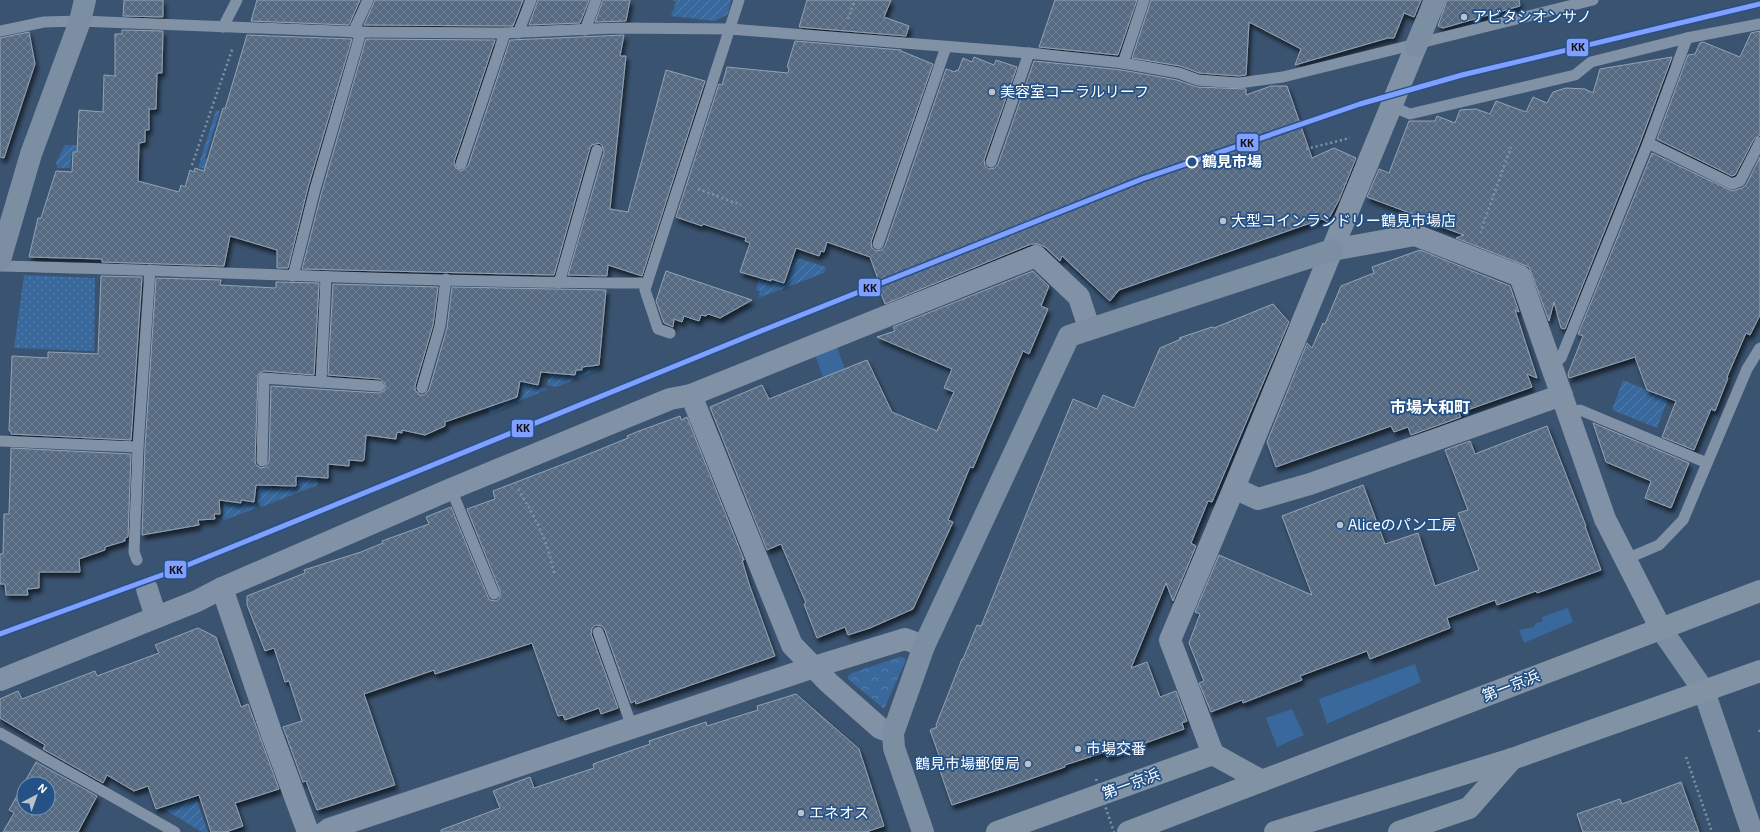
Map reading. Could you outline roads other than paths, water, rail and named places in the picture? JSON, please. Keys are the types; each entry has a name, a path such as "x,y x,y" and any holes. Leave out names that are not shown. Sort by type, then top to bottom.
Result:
{"highway":[{"name":"第一京浜","path":"1128,832 1661,628 1760,592"},
{"path":"1275,832 1512,759 1760,671"},
{"path":"1213,754 1262,781"},
{"name":"第一京浜","path":"997,832 1213,754"},
{"path":"1399,832 1469,808 1512,759"}],"street":[{"path":"0,260 31,154 80,21 85,0"},
{"path":"1213,754 1170,640 1435,0"},
{"path":"923,832 894,748 893,733 924,646 1069,336 1089,328 1332,250 1415,235 1520,276 1605,519 1661,628 1704,691 1752,832"},
{"path":"0,680 196,601 222,588 452,489 670,399 691,395 1036,256 1079,297 1089,328"},
{"path":"691,395 792,645 880,728 893,733"},
{"path":"1234,488 1258,499 1565,405"},
{"path":"222,588 271,732 308,832"},
{"path":"147,589 156,617"},
{"path":"325,832 329,829 814,667 905,639 924,646"}],"lane":[{"path":"223,27 237,0"},
{"path":"293,276 357,32 368,0"},
{"path":"518,33 531,0"},
{"path":"585,30 596,0"},
{"path":"670,333 658,329 645,290 739,0"},
{"path":"1123,64 1144,0"},
{"path":"0,31 44,22 80,21 357,32 518,33 615,28 730,29 1029,53 1123,64 1179,73 1198,80 1239,83 1283,78 1416,46 1593,0"},
{"path":"1391,106 1410,114 1575,75 1590,62 1687,38 1760,24"},
{"path":"461,164 505,33"},
{"path":"1550,362 1561,358 1648,143 1687,38"},
{"path":"878,244 946,47"},
{"path":"991,162 1029,53"},
{"path":"1648,143 1732,184 1740,181 1760,142"},
{"path":"559,283 597,150"},
{"path":"0,266 326,277 559,283 647,283"},
{"path":"137,560 134,552 138,447 150,270"},
{"path":"321,382 326,277"},
{"path":"422,388 440,326 446,279"},
{"path":"1626,559 1659,545 1682,520 1748,369 1760,348"},
{"path":"262,461 264,378 379,386"},
{"path":"1565,405 1707,463"},
{"path":"0,441 138,447"},
{"path":"452,489 494,594"},
{"path":"598,632 632,727"},
{"path":"0,733 175,832"}],"place":[{"name":"アビタシオンサノ","path":"1464,17"},
{"name":"美容室コーラルリーフ","path":"992,92"},
{"name":"鶴見市場","path":"1192,162"},
{"name":"大型コインランドリー鶴見市場店","path":"1223,221"},
{"name":"Aliceのパン工房","path":"1340,525"},
{"name":"市場交番","path":"1078,749"},
{"name":"鶴見市場郵便局","path":"1028,764"},
{"name":"エネオス","path":"801,813"}],"district":[{"name":"市場大和町","path":"1430,407"}]}
